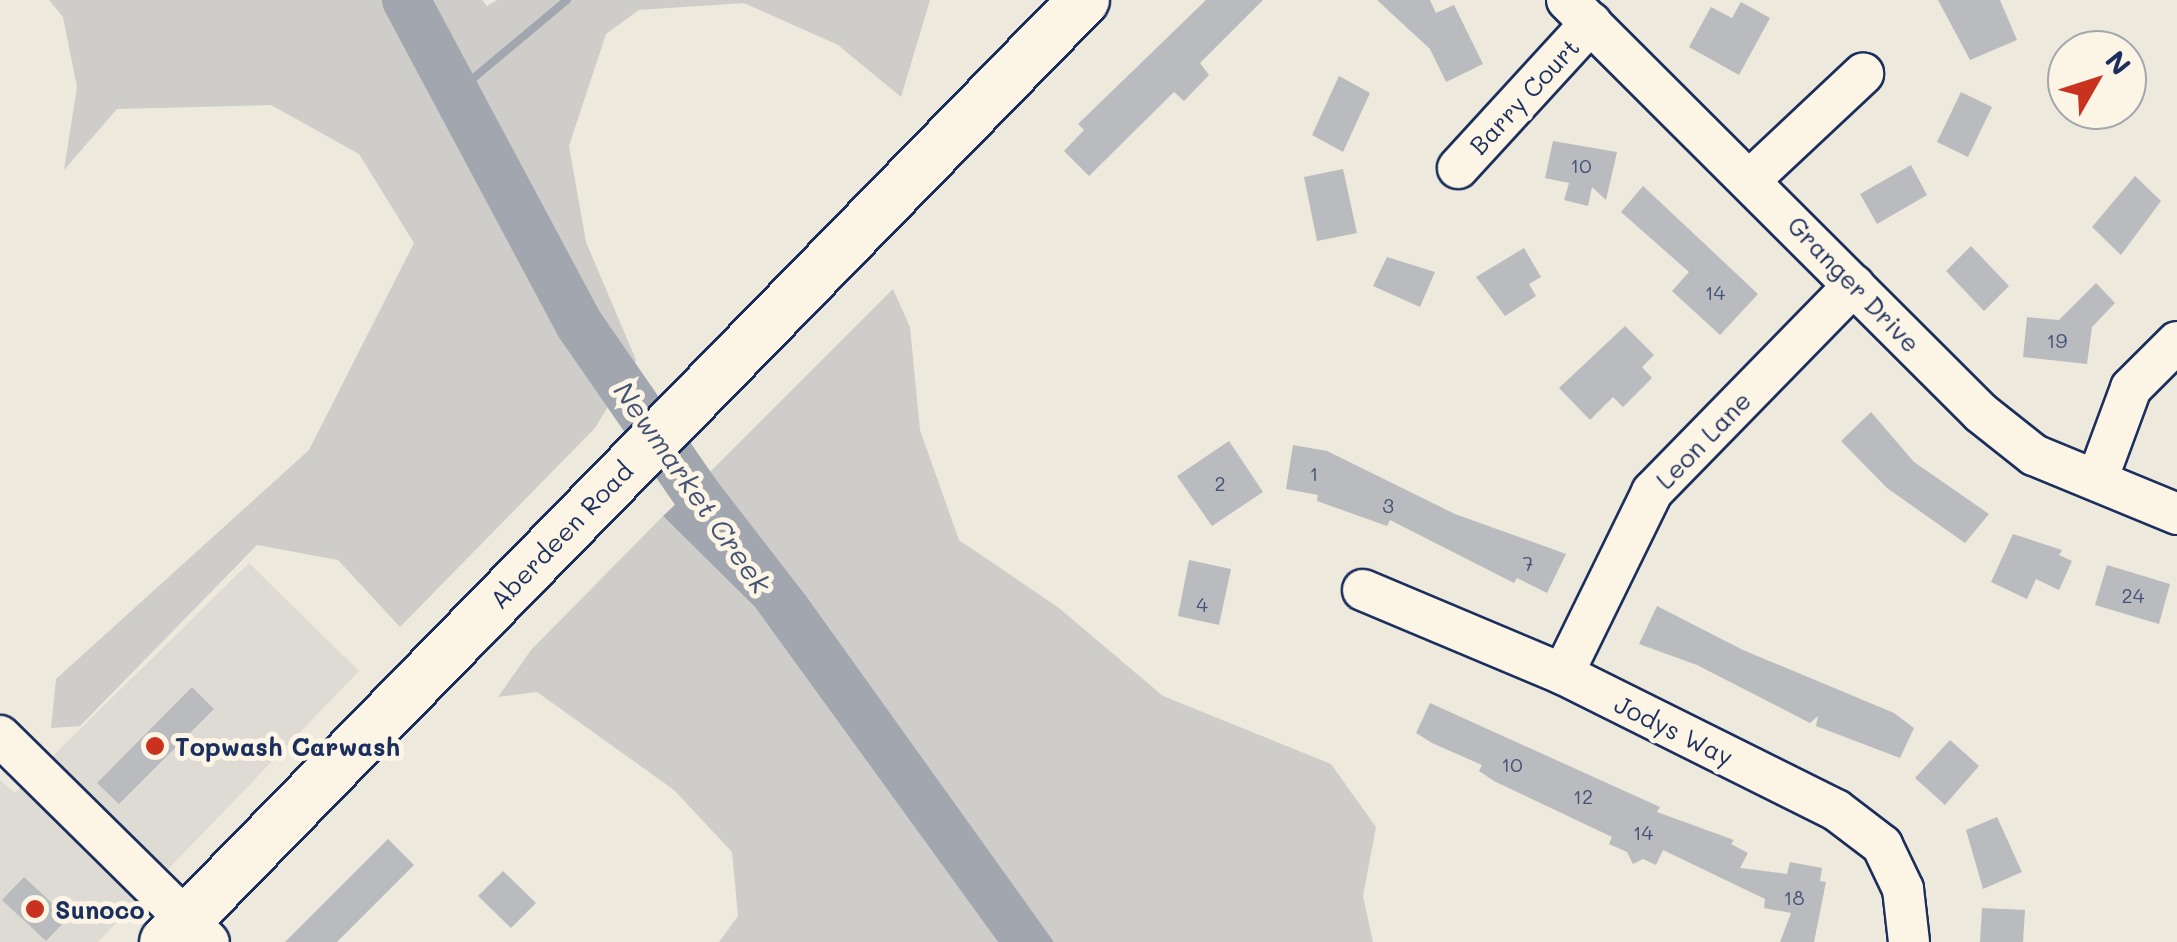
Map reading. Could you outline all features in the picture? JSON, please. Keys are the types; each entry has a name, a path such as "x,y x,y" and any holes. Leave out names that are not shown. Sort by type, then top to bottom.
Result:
{"main road":[{"name":"Aberdeen Road","path":"187,934 607,488 1084,0"}],"street":[{"name":"Barry Court","path":"1458,168 1579,12"},
{"name":"Granger Drive","path":"1579,12 1752,179 1981,413 2034,455 2177,514"},
{"path":"1752,179 1863,74"},
{"name":"Leon Lane","path":"1563,674 1652,492 1854,285"},
{"path":"2097,480 2131,388 2177,342"},
{"name":"Jodys Way","path":"1363,590 1563,674 1836,810 1882,845 1903,889 1909,942"},
{"path":"0,736 187,934"}],"shaded area":[{"path":"49,0 482,0 487,6 497,0 930,0 901,97 838,45 744,3 639,10 606,34 569,146 586,242 636,360 595,428 400,627 338,560 257,545 80,726 51,728 56,679 309,450 414,243 359,154 271,105 117,109 64,170 77,87 63,17"},
{"path":"893,289 910,327 920,430 959,540 1059,608 1163,696 1331,764 1376,827 1363,896 1373,942 1054,942 710,472"},
{"name":"Newmarket Creek","path":"710,472 806,596 1054,942 998,942 755,607 663,516"},
{"path":"663,516 755,607 998,942 719,942 738,916 732,852 674,790 537,692 498,697 531,650"},
{"path":"249,563 359,671 98,942 0,942 0,780 15,793"}],"building":[{"path":"1206,0 1263,0 1200,63 1209,75 1184,101 1174,92 1089,176 1064,151 1084,130 1078,124"},
{"path":"1377,0 1430,0 1436,13 1454,5 1483,64 1446,82 1430,49"},
{"path":"1938,0 2000,0 2017,40 1970,60"},
{"path":"1741,2 1770,18 1739,75 1689,47 1711,7 1732,18"},
{"path":"1339,76 1370,93 1343,152 1312,135"},
{"path":"1961,92 1992,107 1968,157 1937,142"},
{"path":"1553,141 1617,152 1606,200 1592,187 1588,206 1564,200 1569,183 1545,178"},
{"path":"1911,165 1927,195 1877,224 1860,194"},
{"path":"1343,169 1357,233 1317,241 1304,177"},
{"path":"2135,176 2161,201 2121,255 2092,227"},
{"path":"1643,186 1758,294 1720,335 1672,291 1689,272 1621,212"},
{"path":"1971,246 2009,286 1984,311 1946,271"},
{"path":"1524,248 1541,277 1529,284 1536,296 1505,316 1476,277"},
{"path":"1387,257 1435,272 1420,307 1373,286"},
{"path":"2096,283 2115,303 2092,327 2087,364 2023,357 2027,317 2059,320"},
{"path":"1625,326 1654,355 1642,367 1652,378 1623,407 1613,397 1590,420 1559,388"},
{"path":"1871,412 1914,462 1989,514 1965,543 1887,488 1841,441"},
{"path":"1229,441 1263,492 1212,526 1177,476"},
{"path":"1293,445 1327,451 1455,514 1566,554 1547,593 1517,578 1514,583 1390,520 1387,526 1317,501 1318,495 1286,489"},
{"path":"2013,534 2062,550 2059,555 2072,561 2059,590 2036,579 2027,599 1991,582"},
{"path":"1189,560 1231,569 1219,625 1178,616"},
{"path":"2107,565 2170,584 2159,624 2095,605"},
{"path":"1657,606 1743,650 1894,713 1914,728 1900,758 1816,726 1818,716 1810,723 1697,665 1639,644"},
{"name":"Topwash Carwash","path":"192,687 214,709 119,804 97,783"},
{"path":"1430,703 1660,807 1657,812 1734,840 1731,844 1748,853 1740,868 1787,874 1790,862 1822,868 1820,881 1826,882 1814,942 1780,942 1791,913 1764,908 1765,899 1663,850 1656,865 1643,859 1633,864 1627,852 1609,844 1612,837 1494,781 1479,771 1482,765 1432,743 1416,733"},
{"path":"1950,740 1979,766 1945,805 1915,778"},
{"path":"1997,817 2022,872 1983,889 1966,830"},
{"path":"388,839 414,865 337,942 285,942"},
{"path":"503,871 536,903 511,928 478,896"},
{"name":"Sunoco","path":"24,877 68,918 46,941 2,900"},
{"path":"1982,908 2025,910 2023,942 1980,942"}],"waterway":[{"name":"Newmarket Creek","path":"406,0 579,324 729,541"},
{"path":"458,91 567,0"}],"place":[{"name":"Topwash Carwash","path":"155,746"},
{"name":"Sunoco","path":"35,909"}]}
